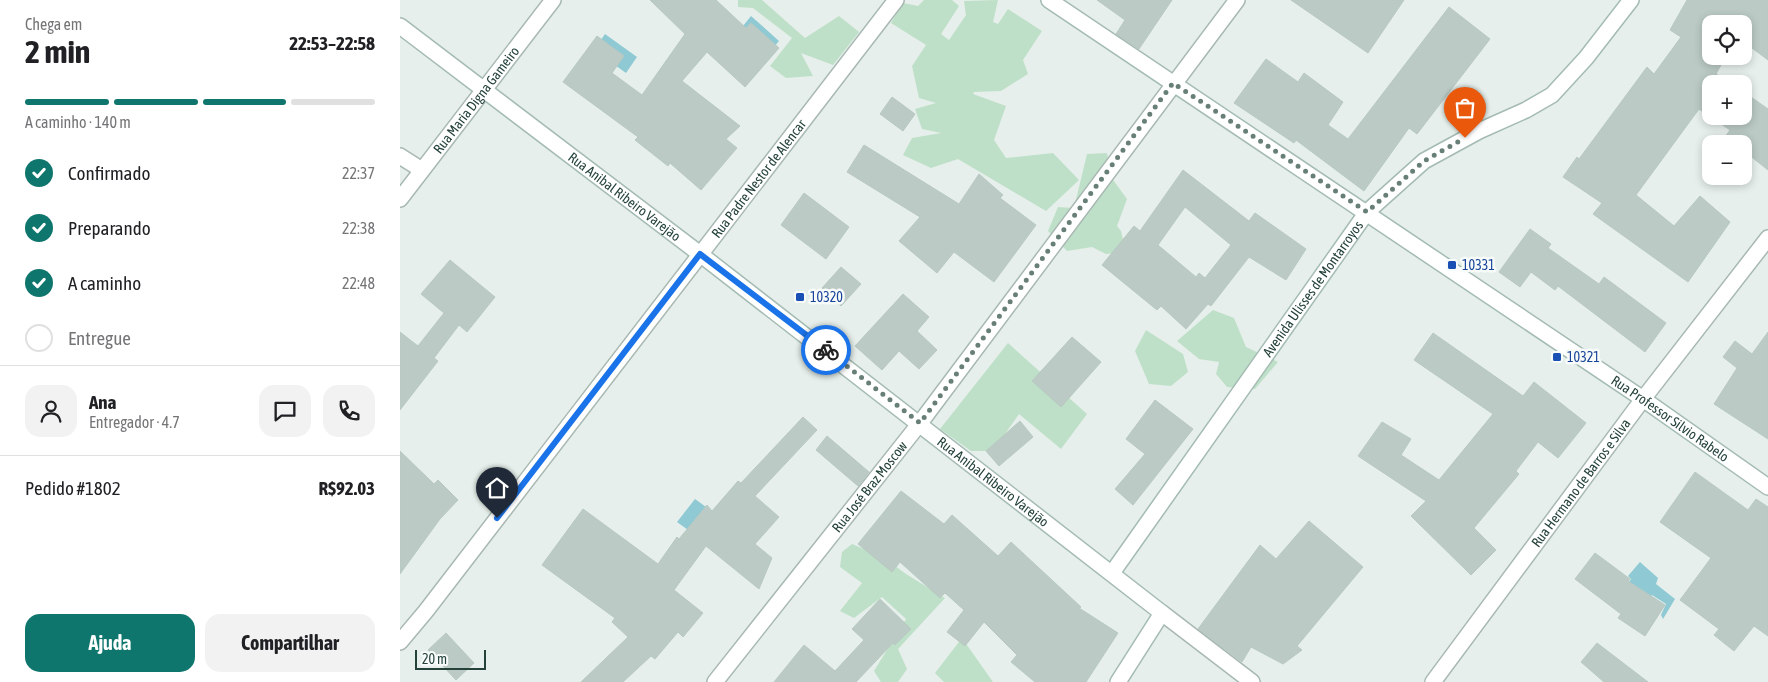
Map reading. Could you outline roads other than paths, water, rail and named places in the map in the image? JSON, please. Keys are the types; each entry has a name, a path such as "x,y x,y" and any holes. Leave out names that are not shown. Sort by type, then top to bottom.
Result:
{"street":[{"name":"Rua Maria Digna Gameiro","path":"400,199 553,0"},
{"name":"Rua Padre Nestor de Alencar","path":"400,642 426,611 896,0"},
{"name":"Rua Professor Silvio Rabelo","path":"1049,0 1367,212 1768,486"},
{"name":"Rua José Braz Moscow","path":"715,682 920,423 1236,0"},
{"name":"Avenida Ulisses de Montarroyos","path":"1112,574 1367,212 1424,161 1552,95 1586,58 1631,0"},
{"name":"Rua Anibal Ribeiro Varejão","path":"400,26 920,423 1252,682"},
{"path":"400,156 422,170"},
{"name":"Rua Hermano de Barros e Silva","path":"1433,682 1643,399 1768,238"},
{"path":"1118,682 1162,613"}],"water":[{"path":"751,16 779,41 767,55 739,31"},
{"path":"605,34 637,57 626,73 594,50"},
{"path":"695,499 706,507 695,535 677,522"},
{"path":"1640,562 1658,578 1656,584 1675,599 1663,619 1661,615 1666,604 1652,595 1646,605 1625,587 1631,579 1628,576"}],"place":[{"name":"10331","path":"1452,265"},
{"name":"10320","path":"800,297"},
{"name":"10321","path":"1557,357"}]}
